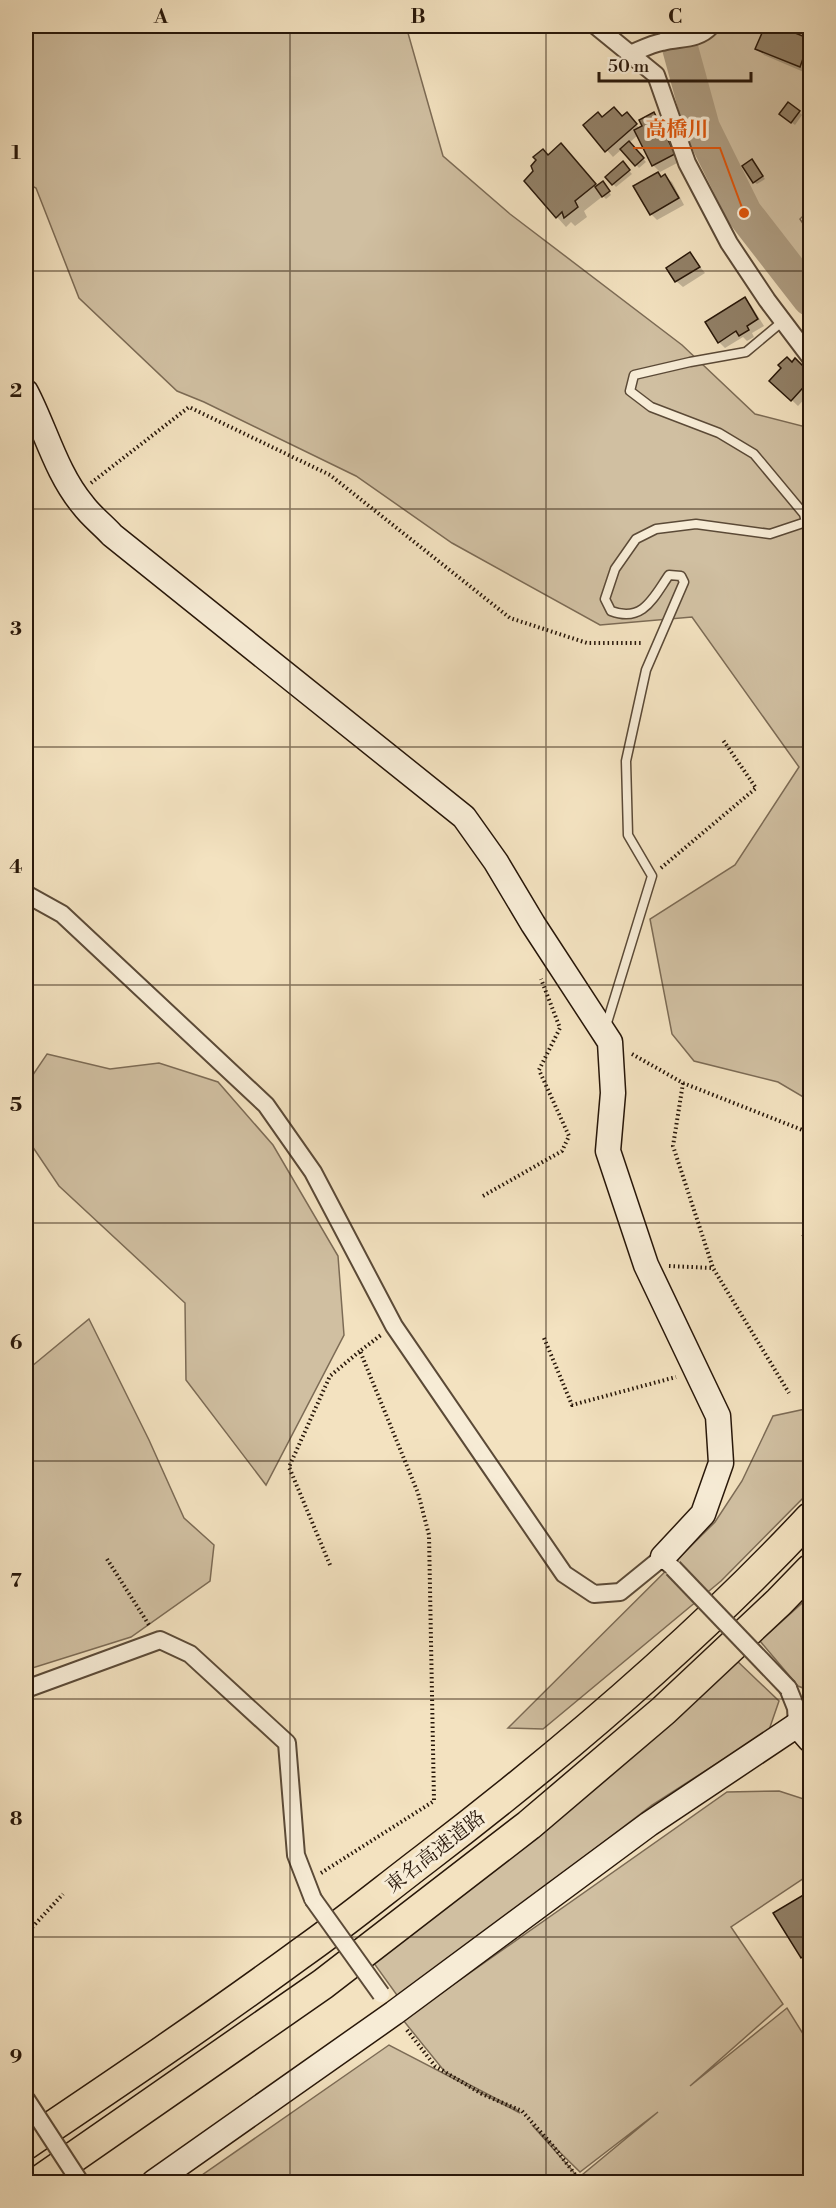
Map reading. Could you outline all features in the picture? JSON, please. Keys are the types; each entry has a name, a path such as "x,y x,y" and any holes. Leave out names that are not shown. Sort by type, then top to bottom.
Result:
{"highway":[{"name":"東名高速道路","path":"26,2144 302,1953 505,1797 638,1685 768,1563 810,1518"},
{"name":"東名高速道路","path":"38,2182 323,1984 528,1825 663,1711 810,1570"}],"street":[{"path":"596,26 656,75 687,163 729,243 810,357"},
{"path":"630,54 661,42 704,34 711,26"},
{"path":"26,392 64,475 82,505 112,535 464,817 496,862 607,1037 613,1093 608,1151 646,1265 718,1416 721,1463 703,1514 668,1563 620,1592 594,1593 564,1574 394,1326 313,1172 266,1105 62,914 26,894"},
{"path":"154,2182 388,2004 649,1824 804,1733 788,1688 668,1563"},
{"path":"26,1689 160,1640 190,1654 287,1743 296,1855 306,1883 313,1899 388,2004"},
{"path":"26,2099 80,2182"}],"lane":[{"path":"607,1037 652,876 628,835 626,761 646,670 684,582 681,576 669,575 645,609 623,616 611,611 605,599 615,569 636,539 657,529 696,524 770,534 806,522 804,514 754,454 719,433 651,407 630,391 634,375 746,352 783,321"}],"path":[{"path":"76,495 189,407 330,475 510,618 587,643 658,643"},
{"path":"652,876 756,788 723,740"},
{"path":"483,1196 562,1151 569,1136 539,1070 560,1028 540,978"},
{"path":"607,1037 683,1083 810,1133"},
{"path":"683,1083 673,1146 713,1268 789,1393"},
{"path":"803,1237 810,1228"},
{"path":"646,1265 713,1268"},
{"path":"330,1565 290,1467 330,1376 394,1326"},
{"path":"543,1338 572,1405 697,1372"},
{"path":"306,1883 434,1801 429,1535 418,1493 360,1351"},
{"path":"107,1559 160,1640"},
{"path":"26,1934 63,1894"},
{"path":"388,2004 435,2066 482,2094 522,2111 581,2182"}],"shaded area":[{"path":"26,26 406,26 443,156 510,214 682,345 755,414 810,428 810,1101 778,1082 694,1061 672,1034 650,919 735,865 799,767 692,617 600,625 452,543 356,476 177,391 79,298 36,188 26,183"},
{"path":"710,26 810,26 810,209 800,219 810,234 810,298 768,256 704,155 669,67 681,49"},
{"path":"47,1054 110,1069 159,1063 218,1082 273,1145 338,1256 344,1335 266,1485 186,1380 185,1303 59,1186 26,1137 26,1085"},
{"path":"89,1319 149,1440 184,1518 214,1545 210,1581 131,1637 26,1670 26,1371"},
{"path":"810,1408 810,1491 721,1581 543,1729 508,1728 715,1522 742,1481 773,1416"},
{"path":"810,1596 810,1688 808,1690 798,1686 760,1641"},
{"path":"735,1659 779,1701 769,1730 652,1805 399,1998 368,1955"},
{"path":"779,1791 810,1801 810,1874 731,1927 783,2004 690,2086 787,2008 810,2045 810,2182 585,2182 582,2175 658,2112 580,2172 532,2125 573,2171 579,2182 192,2182 389,2045 520,2113 445,2072 403,2020 727,1792"}],"building":[{"path":"765,26 778,26 810,39 800,67 755,49"},
{"path":"788,102 800,111 791,123 779,114"},
{"path":"614,107 622,116 627,112 637,124 605,152 583,125 598,112 602,117"},
{"path":"654,112 675,154 652,166 634,130 642,126 639,120"},
{"path":"629,141 644,158 635,166 620,149"},
{"path":"561,143 596,184 575,201 578,207 564,218 562,212 556,218 524,181 533,171 531,166 536,160 533,157 543,149 548,155"},
{"path":"752,159 763,176 753,183 742,166"},
{"path":"623,161 630,170 612,185 605,177"},
{"path":"658,172 661,177 665,174 679,198 650,215 633,186"},
{"path":"603,181 610,191 602,197 595,187"},
{"path":"690,252 700,267 675,282 666,268"},
{"path":"745,297 758,319 747,326 749,330 739,336 736,331 718,343 705,322"},
{"path":"787,357 792,362 795,358 810,373 810,380 791,401 769,381 781,368 778,365"},
{"path":"810,1891 810,1951 801,1958 773,1913"}],"waterway":[{"path":"677,26 679,44 702,128 744,213 810,298"}],"place":[{"name":"高橋川","path":"744,213"}]}
